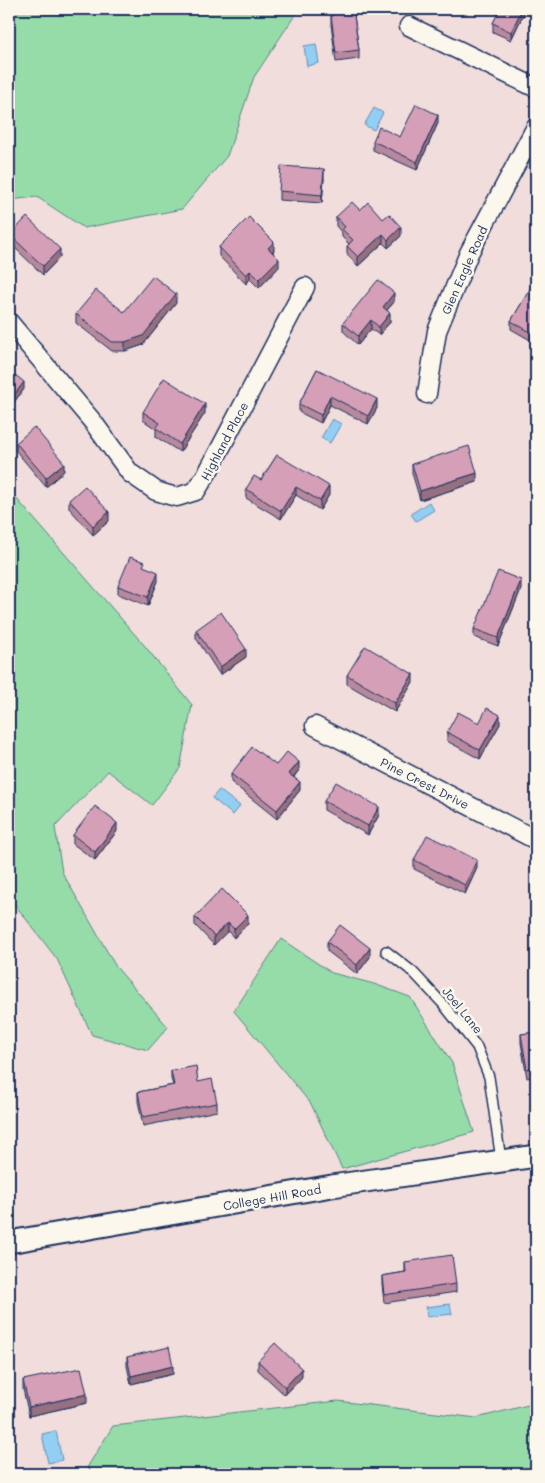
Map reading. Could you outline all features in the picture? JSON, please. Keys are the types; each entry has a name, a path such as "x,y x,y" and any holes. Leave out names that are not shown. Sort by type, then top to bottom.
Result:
{"street":[{"path":"409,26 536,88"},
{"name":"Glen Eagle Road","path":"427,394 437,331 469,253 536,127"},
{"name":"Highland Place","path":"9,322 93,422 130,474 156,491 177,497 196,491 209,470 305,287"},
{"name":"Pine Crest Drive","path":"314,726 536,840"},
{"name":"College Hill Road","path":"9,1242 332,1186 536,1156"}],"lane":[{"name":"Joel Lane","path":"386,951 413,972 443,1004 477,1047 489,1077 501,1162"}],"green space":[{"path":"9,9 299,9 254,77 227,156 182,209 84,228 37,197 9,200"},
{"path":"9,490 144,645 192,705 180,768 152,805 108,771 55,827 62,872 116,967 168,1027 148,1050 92,1035 57,959 9,897"},
{"path":"281,939 332,973 374,984 410,997 452,1063 474,1132 342,1169 311,1104 234,1011"},
{"path":"338,1401 477,1418 536,1403 536,1474 83,1474 113,1426"}],"water":[{"path":"316,44 319,63 307,66 304,46"},
{"path":"374,108 383,113 374,130 364,125"},
{"path":"332,419 341,424 330,443 321,438"},
{"path":"429,502 434,510 416,521 411,514"},
{"path":"219,790 240,806 233,815 212,798"},
{"path":"450,1304 452,1314 427,1317 426,1307"},
{"path":"56,1431 62,1460 48,1463 42,1434"}],"building":[{"path":"336,9 353,9 359,50 336,53 331,15 337,14"},
{"path":"500,9 522,9 511,32 493,23"},
{"path":"416,104 438,115 417,162 373,141 379,127 400,137"},
{"path":"281,166 324,169 322,195 279,191"},
{"path":"352,202 360,210 368,202 383,219 389,214 401,227 388,240 383,234 358,257 347,246 353,240 342,229 345,227 336,217"},
{"path":"27,217 60,249 43,266 10,235"},
{"path":"249,217 274,242 268,248 279,259 259,279 250,271 246,275 219,247"},
{"path":"153,276 176,294 143,336 125,342 112,342 76,314 96,290 124,312"},
{"path":"536,279 536,325 532,333 511,321"},
{"path":"378,280 394,293 383,307 390,313 379,327 371,320 358,336 343,323"},
{"path":"317,369 377,399 368,416 330,396 321,415 299,404"},
{"path":"9,370 24,382 11,399 9,398"},
{"path":"164,378 205,404 180,444 156,428 160,423 143,412"},
{"path":"34,427 64,463 46,478 16,443"},
{"path":"469,446 477,473 420,491 412,464"},
{"path":"277,455 329,486 320,501 296,487 281,511 246,489 254,476 261,480"},
{"path":"85,486 109,512 93,526 69,500"},
{"path":"130,557 145,562 143,566 158,572 148,597 118,586"},
{"path":"498,571 521,580 498,638 474,629"},
{"path":"221,612 246,649 220,667 196,630"},
{"path":"365,646 413,674 395,703 347,675"},
{"path":"487,708 500,715 480,750 447,732 458,712 479,723"},
{"path":"252,747 276,765 287,752 299,762 289,774 300,782 277,810 231,774"},
{"path":"336,782 379,807 368,826 324,801"},
{"path":"95,806 117,823 95,852 73,835"},
{"path":"427,835 477,860 465,885 414,860"},
{"path":"222,889 248,915 234,929 228,923 214,936 195,917"},
{"path":"340,925 370,948 357,965 327,942"},
{"path":"536,1032 536,1067 527,1069 521,1034"},
{"path":"196,1066 198,1082 212,1079 217,1103 143,1117 138,1092 174,1085 171,1071"},
{"path":"452,1255 456,1284 384,1295 382,1276 406,1272 405,1262"},
{"path":"275,1343 302,1369 285,1387 258,1361"},
{"path":"169,1347 173,1366 131,1376 127,1357"},
{"path":"81,1368 87,1394 29,1407 23,1380"}]}
